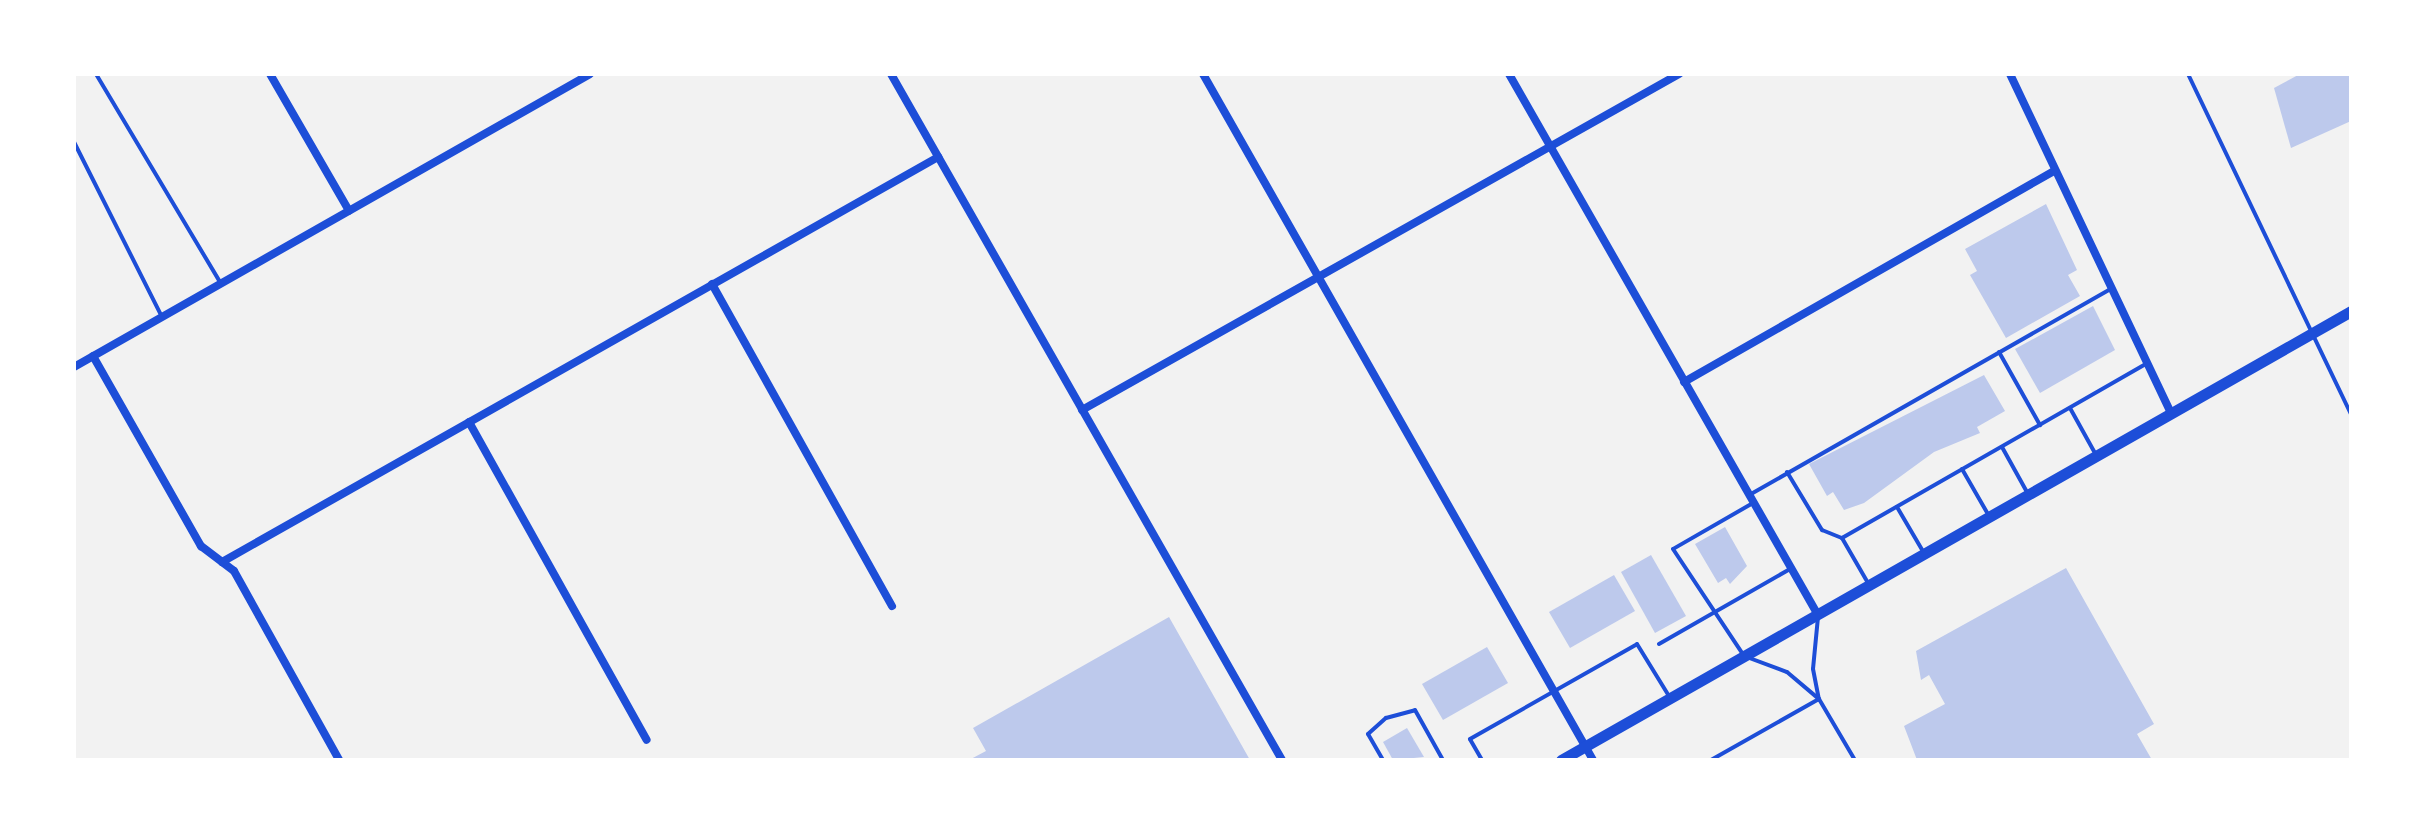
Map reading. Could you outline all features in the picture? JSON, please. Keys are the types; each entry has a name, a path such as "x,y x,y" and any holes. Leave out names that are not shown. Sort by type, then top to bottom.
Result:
{"main road":[{"path":"1561,760 2351,311"}],"street":[{"path":"270,74 349,211"},
{"path":"891,74 1282,760"},
{"path":"1203,74 1593,760"},
{"path":"1509,74 1818,615"},
{"path":"1082,410 1679,74"},
{"path":"2010,74 2171,413"},
{"path":"74,367 586,75"},
{"path":"222,562 938,157"},
{"path":"1684,382 2055,170"},
{"path":"712,284 892,606"},
{"path":"93,356 201,546 238,578 339,760"},
{"path":"469,422 647,740"}],"lane":[{"path":"96,74 221,284"},
{"path":"2188,74 2308,335 2351,414"},
{"path":"74,142 162,317"},
{"path":"1819,699 1787,672 1744,656 1711,614 1673,549 1753,498 1787,472 2112,288"},
{"path":"1999,352 2040,425"},
{"path":"1842,538 2148,364"},
{"path":"2070,408 2097,456"},
{"path":"2002,447 2028,495"},
{"path":"1962,469 1990,517"},
{"path":"1787,472 1822,530 1842,538 1869,586"},
{"path":"1897,507 1925,554"},
{"path":"1659,644 1792,568"},
{"path":"1818,615 1813,669 1819,699 1855,760"},
{"path":"1482,760 1470,739 1637,644 1670,698"},
{"path":"1711,760 1819,699"},
{"path":"1383,760 1368,734 1386,718 1415,710 1443,760"}],"building":[{"path":"2300,74 2351,74 2351,121 2291,148 2274,88"},
{"path":"2046,204 2077,270 2068,275 2080,296 2006,338 1970,275 1977,271 1965,249"},
{"path":"2093,306 2115,350 2040,393 2015,349"},
{"path":"1984,375 2005,411 1977,427 1980,433 1934,452 1864,503 1844,510 1833,492 1827,496 1809,464"},
{"path":"1725,527 1747,566 1730,584 1726,578 1718,583 1695,544"},
{"path":"1651,555 1686,616 1655,633 1621,572"},
{"path":"2066,568 2154,724 2137,734 2152,760 1917,760 1904,726 1945,704 1929,675 1921,680 1916,651"},
{"path":"1614,575 1635,611 1570,648 1549,612"},
{"path":"1169,617 1250,760 969,760 986,751 973,728"},
{"path":"1487,647 1508,683 1443,720 1422,684"},
{"path":"1407,728 1424,757 1393,760 1383,742"}]}
